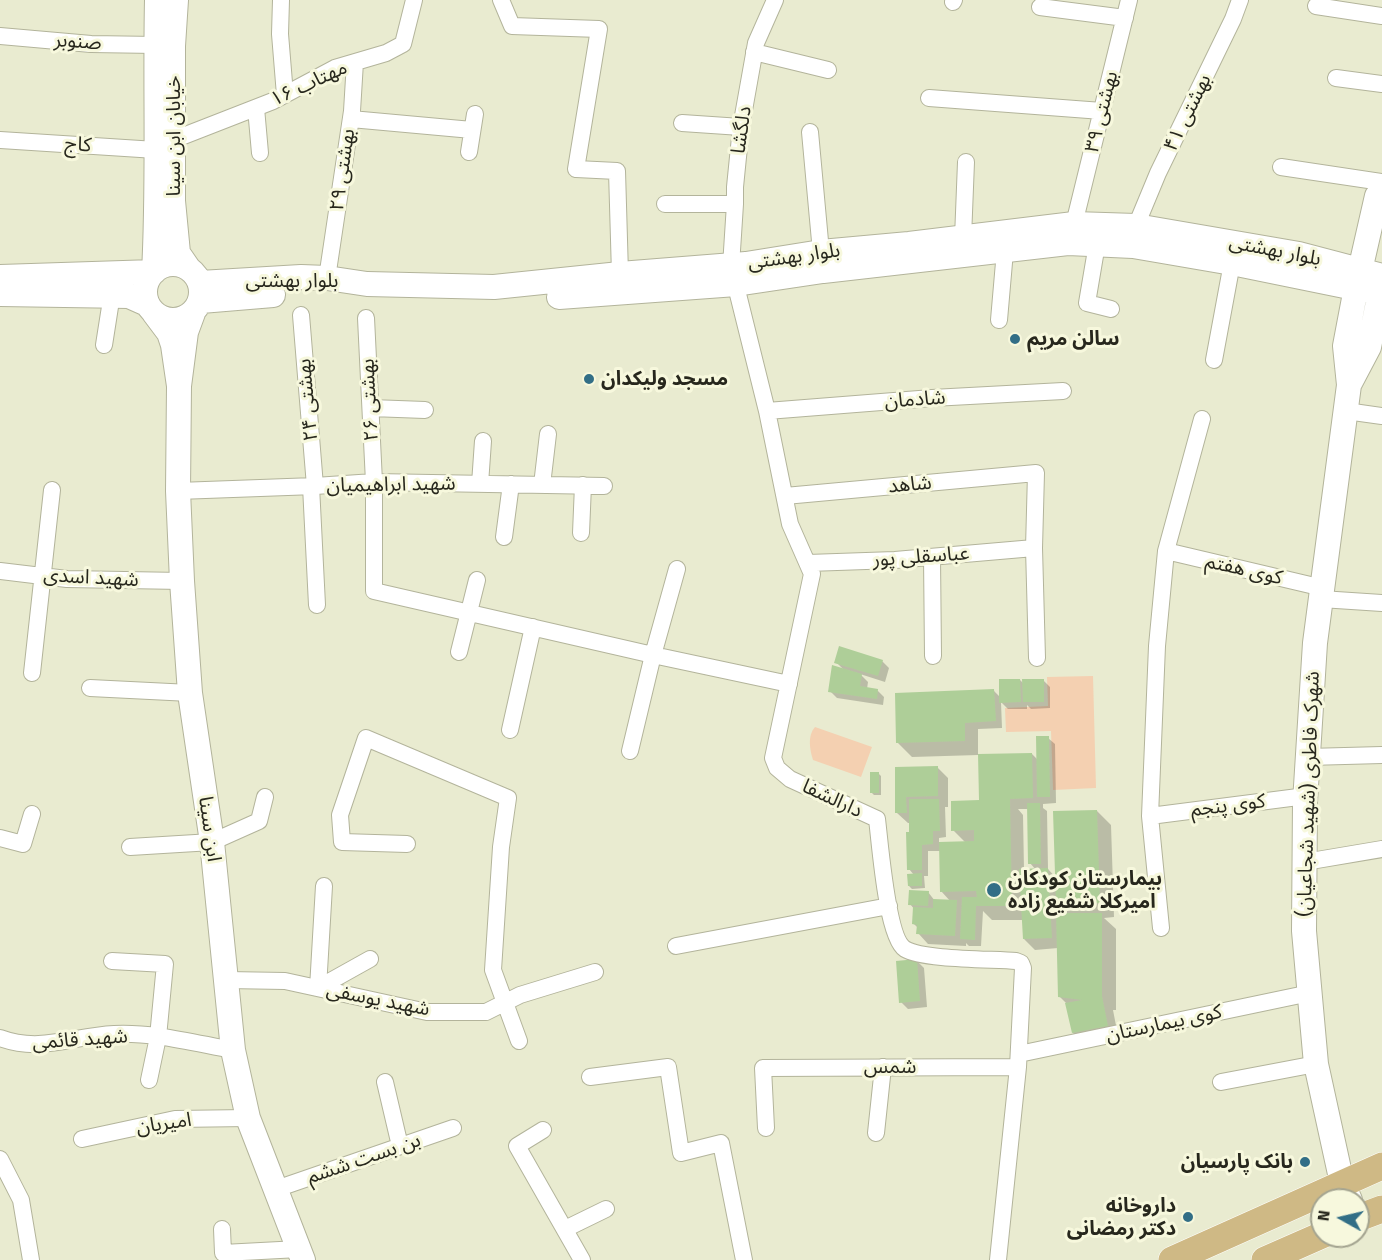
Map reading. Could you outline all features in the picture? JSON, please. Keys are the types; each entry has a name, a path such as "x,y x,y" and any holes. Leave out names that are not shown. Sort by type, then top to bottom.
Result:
{"main road":[{"name":"خیابان ابن سینا","path":"157,0 156,45 166,202 178,253 196,291"},
{"name":"خیابان ابن سینا","path":"164,145 176,0"},
{"name":"شهرک فاطری (شهید شجاعیان)","path":"1345,1188 1316,1064 1304,931 1306,796 1315,643 1349,385 1345,346 1373,283 1377,196 1382,191"},
{"name":"خیابان ابن سینا","path":"154,272 166,202"},
{"name":"بلوار بهشتی","path":"196,291 301,277 367,284 505,293 620,274 733,275 821,252 1074,224 1137,226 1299,254 1373,283"},
{"name":"بلوار بهشتی","path":"196,291 314,292 366,299 505,293 733,275 834,270 1045,244 1133,246 1373,283"},
{"path":"0,277 154,272 167,265 175,264 196,291"},
{"path":"154,272 146,284 145,291 151,309 169,333 179,386"},
{"path":"0,294 129,296 161,318 178,321 196,291"},
{"path":"179,386 186,332 196,291"},
{"name":"ابن سینا","path":"179,386 178,491 190,693 212,842 233,1050 248,1118 301,1254"},
{"path":"1352,1188 1382,1166"},
{"path":"1172,1260 1310,1206"},
{"path":"1265,1260 1310,1240"}],"street":[{"path":"281,0 280,34 285,95"},
{"name":"مهتاب ۱۶","path":"164,145 285,95 335,68 386,53 403,44 414,0"},
{"path":"501,0 512,26 599,29 576,169 617,171 620,274"},
{"name":"دلگشا","path":"733,275 735,187 741,127 756,44 775,0"},
{"name":"بهشتی ۳۹","path":"1074,224 1129,0"},
{"name":"بهشتی ۴۱","path":"1137,226 1158,173 1233,20 1239,0"},
{"path":"1316,6 1382,16"},
{"path":"1040,7 1125,18"},
{"name":"صنوبر","path":"0,36 92,44 156,45"},
{"path":"754,52 828,70"},
{"name":"بهشتی ۲۹","path":"327,278 351,119 355,62"},
{"path":"1336,78 1382,84"},
{"path":"929,98 1102,111"},
{"path":"256,108 260,153"},
{"path":"351,119 474,122 469,152"},
{"path":"682,123 741,127"},
{"path":"810,132 821,252"},
{"name":"کاج","path":"0,140 164,145"},
{"path":"963,238 966,162"},
{"path":"1281,167 1382,182"},
{"path":"665,204 735,204"},
{"path":"1097,244 1087,303 1111,309"},
{"path":"999,320 1005,250"},
{"path":"1214,360 1232,263"},
{"name":"دارالشفا","path":"733,275 767,411 790,524 812,574 773,758 777,768 790,779 877,819 894,932 905,949 921,954 1021,963 1023,968 1018,1060 998,1260"},
{"path":"104,345 112,294"},
{"name":"بهشتی ۲۴","path":"301,315 313,486 317,605"},
{"name":"بهشتی ۲۶","path":"366,318 374,482 374,591 468,613"},
{"name":"شادمان","path":"767,411 932,398 1063,391"},
{"path":"371,408 425,410"},
{"path":"1346,411 1382,416"},
{"path":"1161,928 1150,816 1157,646 1166,551 1202,419"},
{"path":"542,484 548,435"},
{"path":"480,484 483,441"},
{"name":"شاهد","path":"785,496 1036,473 1035,548"},
{"name":"شهید ابراهیمیان","path":"178,491 374,482 604,486"},
{"path":"504,537 511,484"},
{"path":"581,533 584,485"},
{"path":"32,673 52,490"},
{"path":"1035,548 1037,658"},
{"name":"عباسقلی پور","path":"808,563 932,557 1035,548"},
{"name":"کوی هفتم","path":"1166,551 1322,593 1382,603"},
{"path":"932,557 933,656"},
{"path":"630,751 677,568"},
{"name":"شهید اسدی","path":"0,571 66,579 182,581"},
{"path":"459,652 477,580"},
{"path":"468,613 789,684"},
{"path":"510,730 533,627"},
{"path":"90,688 190,693"},
{"path":"407,844 342,842 340,815 366,738 508,798 501,848 494,970 519,1041"},
{"path":"1308,757 1382,755"},
{"name":"کوی پنجم","path":"1150,816 1306,796"},
{"path":"130,847 212,842 259,821 266,797"},
{"path":"0,838 23,844 32,814"},
{"path":"1305,862 1382,849"},
{"path":"318,988 324,886"},
{"path":"676,946 889,906"},
{"path":"318,988 370,959"},
{"path":"112,962 165,964 158,1037 149,1080"},
{"name":"شهید یوسفی","path":"227,980 285,981 427,1012 486,1012 520,995 595,972"},
{"name":"کوی بیمارستان","path":"1018,1060 1310,993"},
{"name":"شهید قائمی","path":"0,1038 33,1046 114,1034 158,1037 233,1050"},
{"name":"شمس","path":"766,1128 763,1068 883,1067 1018,1060"},
{"path":"1221,1082 1316,1064"},
{"path":"590,1077 668,1067 681,1153 721,1143 744,1260"},
{"path":"876,1133 883,1067"},
{"path":"385,1082 400,1146"},
{"name":"امیریان","path":"82,1139 175,1119 248,1118"},
{"name":"بن بست ششم","path":"276,1189 453,1128"},
{"path":"543,1130 517,1146 582,1260"},
{"path":"0,1159 21,1200 31,1260"},
{"path":"565,1229 606,1209"},
{"path":"222,1229 223,1253 301,1254"}],"shaded area":[{"path":"1093,676 1096,788 1053,790 1051,731 1006,732 1005,708 1048,706 1047,677"},
{"path":"815,727 872,747 861,777 813,760 810,739"}],"building":[{"path":"839,646 883,660 878,676 834,663"},
{"path":"832,665 862,674 860,686 878,689 877,699 828,692"},
{"path":"999,679 1020,679 1021,702 999,703"},
{"path":"1022,679 1044,679 1044,702 1023,702"},
{"path":"994,689 996,721 965,723 965,741 896,743 895,693"},
{"path":"1036,736 1049,736 1050,797 1037,797"},
{"path":"1032,753 1033,798 1010,799 1012,906 976,906 975,940 960,939 962,897 977,897 976,891 940,892 939,842 974,841 974,830 951,831 951,801 979,800 978,754"},
{"path":"938,766 938,796 906,797 907,813 895,813 895,767"},
{"path":"870,772 879,772 879,793 870,793"},
{"path":"909,799 939,799 940,831 933,831 933,844 922,845 922,870 907,870 906,832 909,832"},
{"path":"1027,803 1040,803 1041,864 1028,864"},
{"path":"1097,810 1100,903 1056,905 1053,811"},
{"path":"1048,868 1052,938 1023,939 1019,869"},
{"path":"922,873 922,886 908,886 907,874"},
{"path":"909,890 929,891 928,906 908,905"},
{"path":"933,899 957,900 955,936 916,934 917,925 912,924 913,907 933,908"},
{"path":"1056,913 1102,913 1102,996 1108,1026 1072,1033 1065,1003 1082,1000 1058,997"},
{"path":"917,959 920,1001 899,1003 896,961"}],"place":[{"name":"سالن مریم","path":"1015,339"},
{"name":"مسجد ولیکدان","path":"589,379"},
{"name":"بیمارستان کودکان امیرکلا شفیع زاده","path":"994,890"},
{"name":"بانک پارسیان","path":"1305,1162"},
{"name":"داروخانه دکتر رمضانی","path":"1188,1217"}]}
